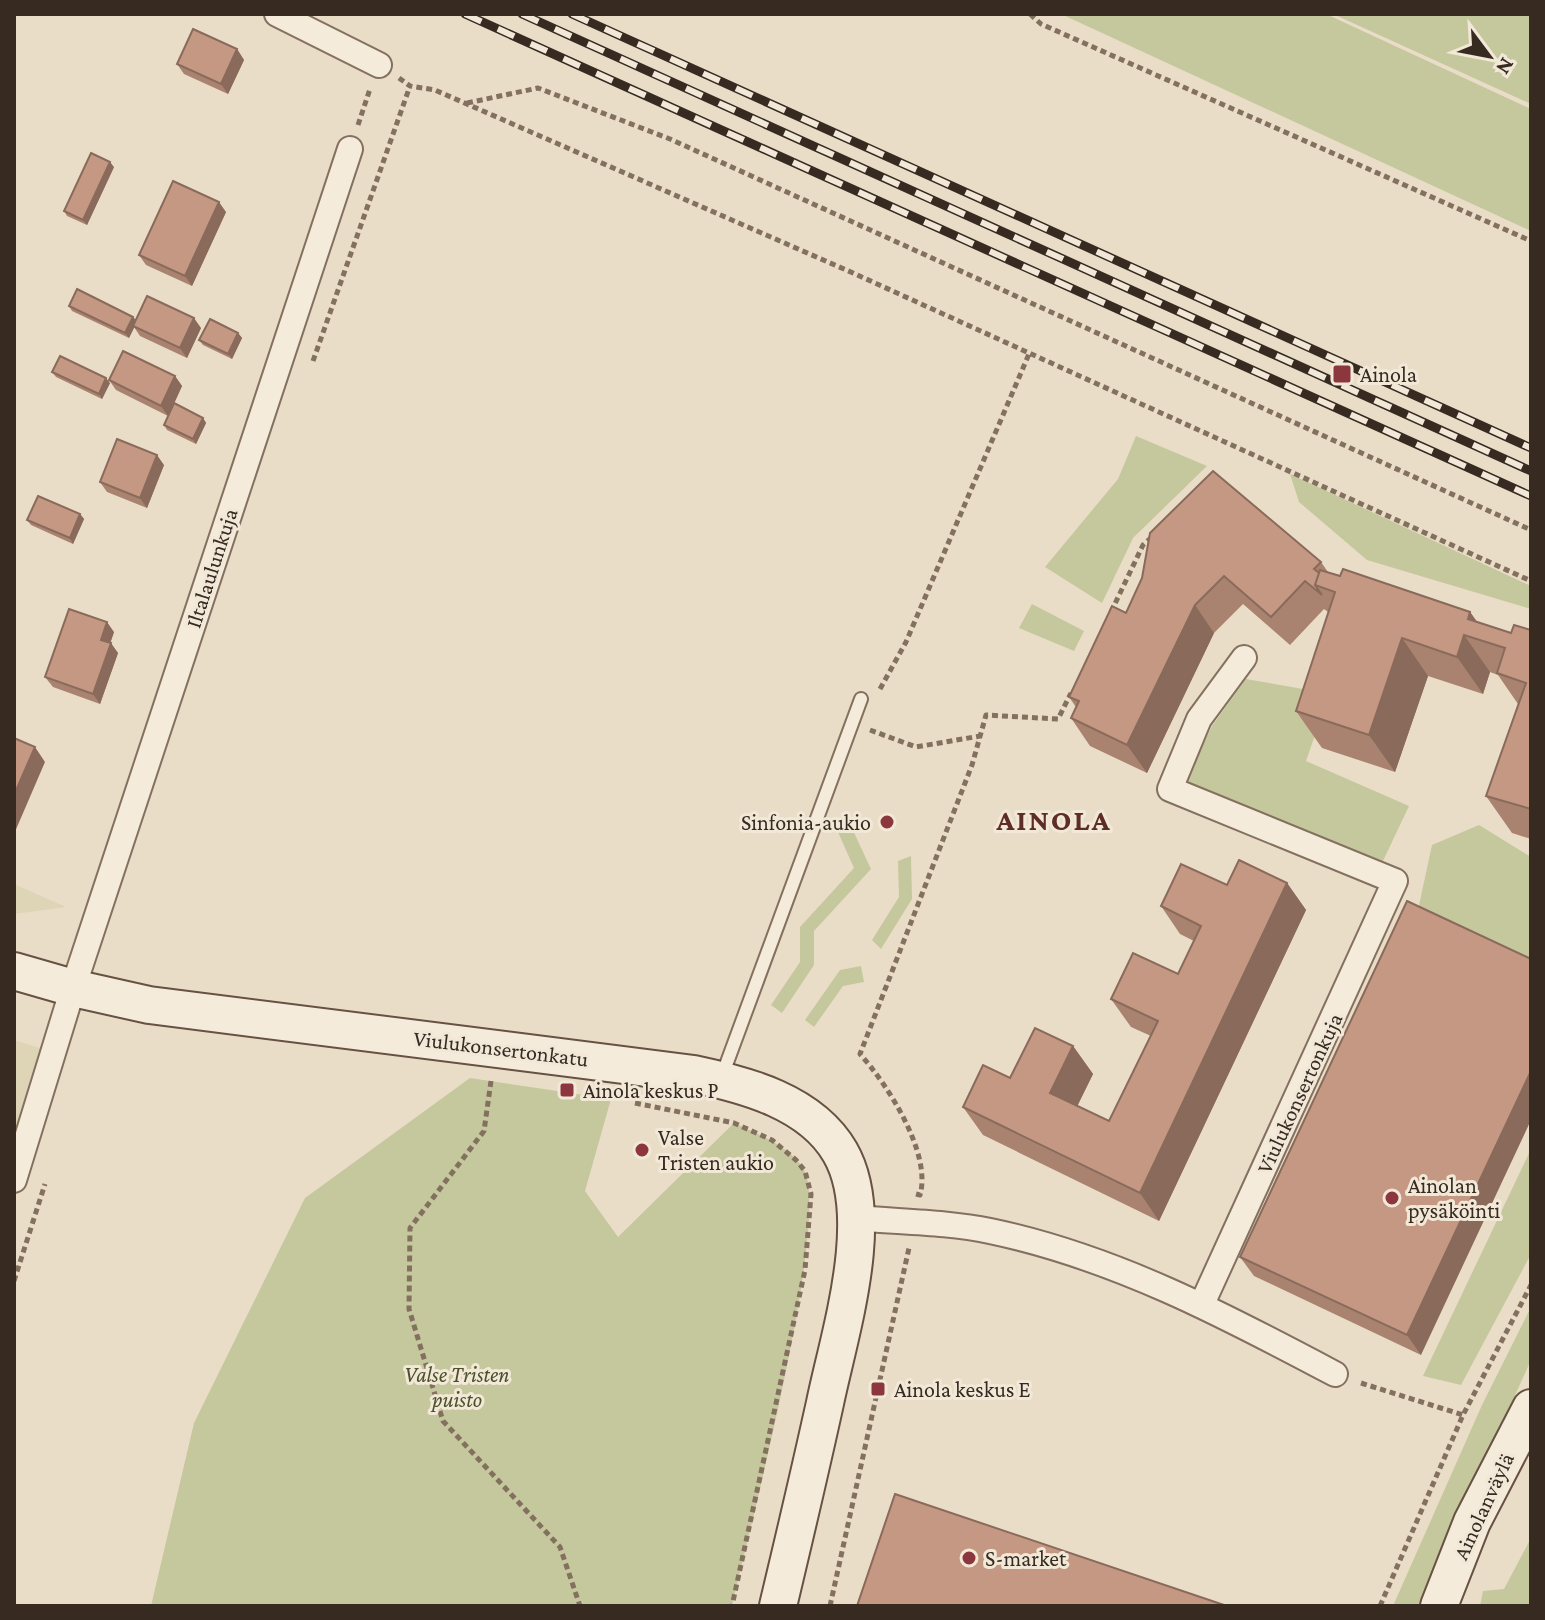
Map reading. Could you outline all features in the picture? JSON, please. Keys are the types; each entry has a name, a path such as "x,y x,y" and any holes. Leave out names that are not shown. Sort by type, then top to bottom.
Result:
{"street":[{"path":"277,14 379,65"},
{"name":"Iltalaulunkuja","path":"14,1180 73,988 350,149"},
{"name":"Viulukonsertonkuja","path":"1202,1304 1395,881 1170,789 1199,719 1244,658"},
{"name":"Viulukonsertonkatu","path":"14,971 149,1005 623,1063 721,1079 787,1103 816,1125 840,1151 850,1176 856,1218 852,1277 778,1606"},
{"path":"856,1218 990,1231 1125,1270 1202,1304 1335,1374"},
{"name":"Ainolanväylä","path":"1439,1606 1472,1522 1531,1408"}],"lane":[{"path":"721,1079 861,699"}],"path":[{"path":"1030,14 1041,24 1531,241"},
{"path":"350,149 379,65 410,86 435,90 1084,378 1531,581"},
{"path":"466,104 538,88 670,139 1531,530"},
{"path":"1104,625 1143,545 1154,535"},
{"path":"920,1195 924,1180 907,1122 881,1077 860,1054 986,715 1058,719 1078,679"},
{"path":"865,728 916,747 980,736"},
{"path":"481,1079 507,1082"},
{"path":"492,1080 484,1131 410,1228 409,1309 443,1421 560,1547 580,1606"},
{"path":"622,1101 734,1123 772,1140 805,1171 811,1194 805,1270 732,1606"},
{"path":"830,1606 912,1223"},
{"path":"1380,1606 1463,1415 1531,1285"},
{"path":"1335,1374 1463,1415"}],"shaded area":[{"path":"14,884 66,907 14,914"},
{"path":"14,1040 40,1048 14,1134"}],"green space":[{"path":"1061,14 1326,14 1531,109 1531,231"},
{"path":"1333,14 1531,14 1531,104"},
{"path":"1136,436 1207,466 1133,538 1102,603 1045,567 1118,479"},
{"path":"1290,474 1531,586 1531,609 1367,560 1299,502"},
{"path":"1032,604 1084,631 1074,651 1019,628"},
{"path":"1340,663 1306,761 1409,806 1383,861 1185,783 1212,726 1246,679 1303,689"},
{"path":"850,824 871,869 814,931 814,965 782,1013 771,1005 800,962 800,927 854,868 837,830"},
{"path":"1479,825 1531,857 1531,964 1418,910 1432,845"},
{"path":"911,856 912,899 881,949 872,940 899,897 898,861"},
{"path":"861,966 864,982 843,986 814,1027 805,1020 840,970"},
{"name":"Valse Tristen puisto","path":"470,1078 611,1099 585,1191 618,1237 734,1123 782,1147 804,1170 809,1200 797,1311 769,1450 732,1606 151,1606 194,1423 305,1198"},
{"path":"1531,1149 1531,1254 1461,1385 1423,1376"},
{"path":"1531,1307 1531,1360 1420,1606 1393,1606 1482,1405"},
{"path":"1531,1538 1531,1606 1480,1606 1483,1591 1504,1589"}],"building":[{"path":"193,29 237,49 221,84 177,64"},
{"path":"91,153 110,162 83,220 64,211"},
{"path":"173,181 219,202 185,276 139,255"},
{"path":"77,289 133,317 125,333 69,306"},
{"path":"147,296 194,318 180,348 133,326"},
{"path":"210,319 238,333 228,354 199,340"},
{"path":"123,351 175,376 161,406 109,380"},
{"path":"60,356 106,378 99,394 52,372"},
{"path":"174,403 203,418 193,439 164,425"},
{"path":"117,439 157,455 140,498 100,482"},
{"path":"1213,471 1321,562 1314,569 1319,573 1315,585 1322,595 1305,581 1271,617 1224,576 1195,605 1127,745 1071,718 1079,701 1069,697 1112,606 1126,613 1142,578 1150,533"},
{"path":"38,496 80,514 70,538 27,520"},
{"path":"1343,569 1470,612 1468,619 1511,633 1514,625 1531,630 1531,809 1486,796 1526,683 1497,673 1505,648 1464,635 1457,657 1402,638 1369,735 1296,711 1335,592 1315,585 1320,570 1340,576"},
{"path":"69,609 107,622 101,640 111,643 93,694 45,677"},
{"path":"14,738 35,747 14,795"},
{"path":"1239,860 1287,883 1140,1193 963,1107 983,1065 1010,1078 1035,1028 1073,1046 1050,1093 1109,1121 1158,1021 1111,999 1133,953 1178,974 1201,926 1161,906 1181,864 1227,885"},
{"name":"Ainolan pysäköinti","path":"1407,901 1531,959 1531,1071 1407,1335 1240,1257"},
{"name":"S-market","path":"895,1494 1227,1606 857,1606"}],"railway":[{"path":"465,14 1531,496"},
{"path":"522,14 1531,471"},
{"path":"572,14 1531,448"}],"place":[{"name":"Ainola","path":"1342,374"},
{"name":"Sinfonia-aukio","path":"887,822"},
{"name":"Ainola keskus P","path":"567,1090"},
{"name":"Valse Tristen aukio","path":"642,1150"},
{"name":"Ainolan pysäköinti","path":"1392,1198"},
{"name":"Ainola keskus E","path":"878,1389"},
{"name":"S-market","path":"969,1558"}],"district":[{"name":"AINOLA","path":"1054,820"}]}
